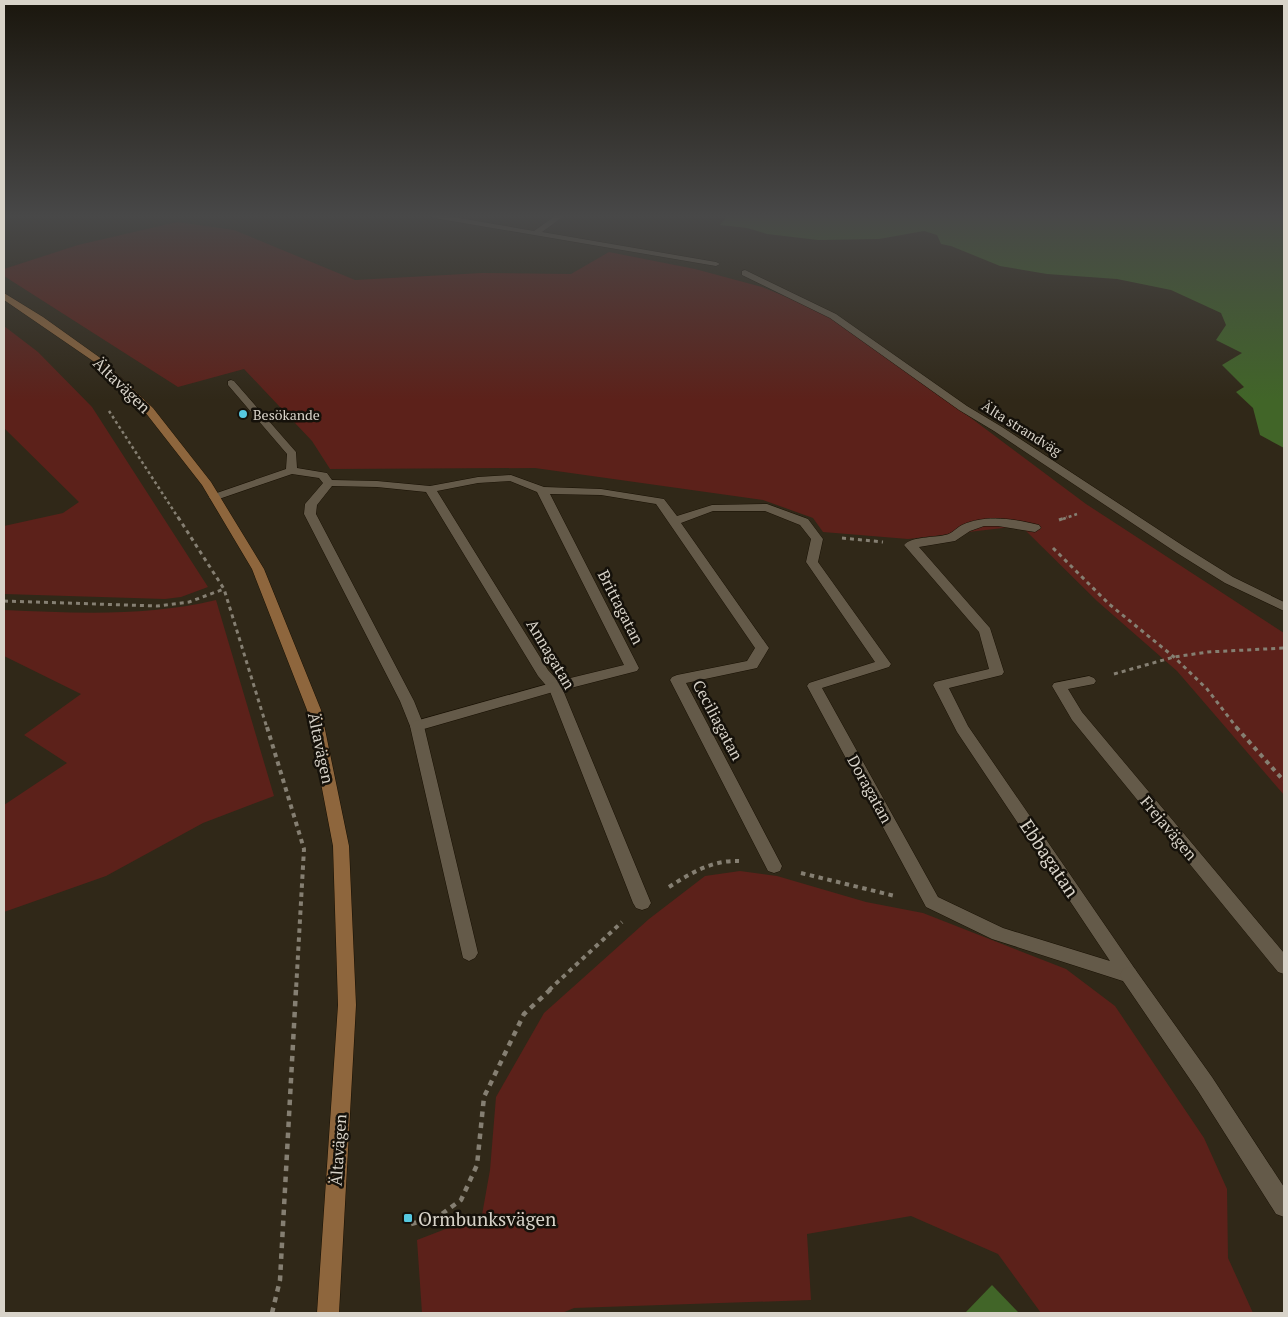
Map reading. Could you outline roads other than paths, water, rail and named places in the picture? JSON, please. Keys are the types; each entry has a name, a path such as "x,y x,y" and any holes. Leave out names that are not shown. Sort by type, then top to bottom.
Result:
{"main road":[{"name":"Ältavägen","path":"4,296 96,359 136,397 149,410 215,497 258,569 314,710 341,846 347,1005 328,1313"}],"street":[{"name":"Älta strandväg","path":"754,277 826,312 856,330 963,408 1229,580 1284,607"},
{"path":"231,383 292,454 291,471"},
{"path":"215,497 291,471 323,474 329,483"},
{"path":"329,483 377,484 430,490 478,480 511,478 542,490 601,492 660,501 674,521"},
{"path":"329,483 312,504 310,514 407,701 417,726 469,953"},
{"name":"Annagatan","path":"430,490 543,673 555,688 642,903"},
{"name":"Brittagatan","path":"542,490 632,668 555,688"},
{"name":"Doragatan","path":"674,521 712,508 767,507 804,522 817,539 812,562 884,664 814,686 932,902 998,934 1129,975"},
{"name":"Ceciliagatan","path":"674,521 762,648 752,665 677,680 774,866"},
{"name":"Ebbagatan","path":"1035,528 998,522 983,523 970,526 951,538 910,545 985,631 997,672 940,685 962,728 1205,1084 1284,1206"},
{"name":"Frejavägen","path":"1089,681 1059,686 1077,716 1284,966"},
{"path":"417,726 555,688"}],"place":[{"name":"Besökande","path":"243,414"},
{"name":"Ormbunksvägen","path":"408,1218"}]}
